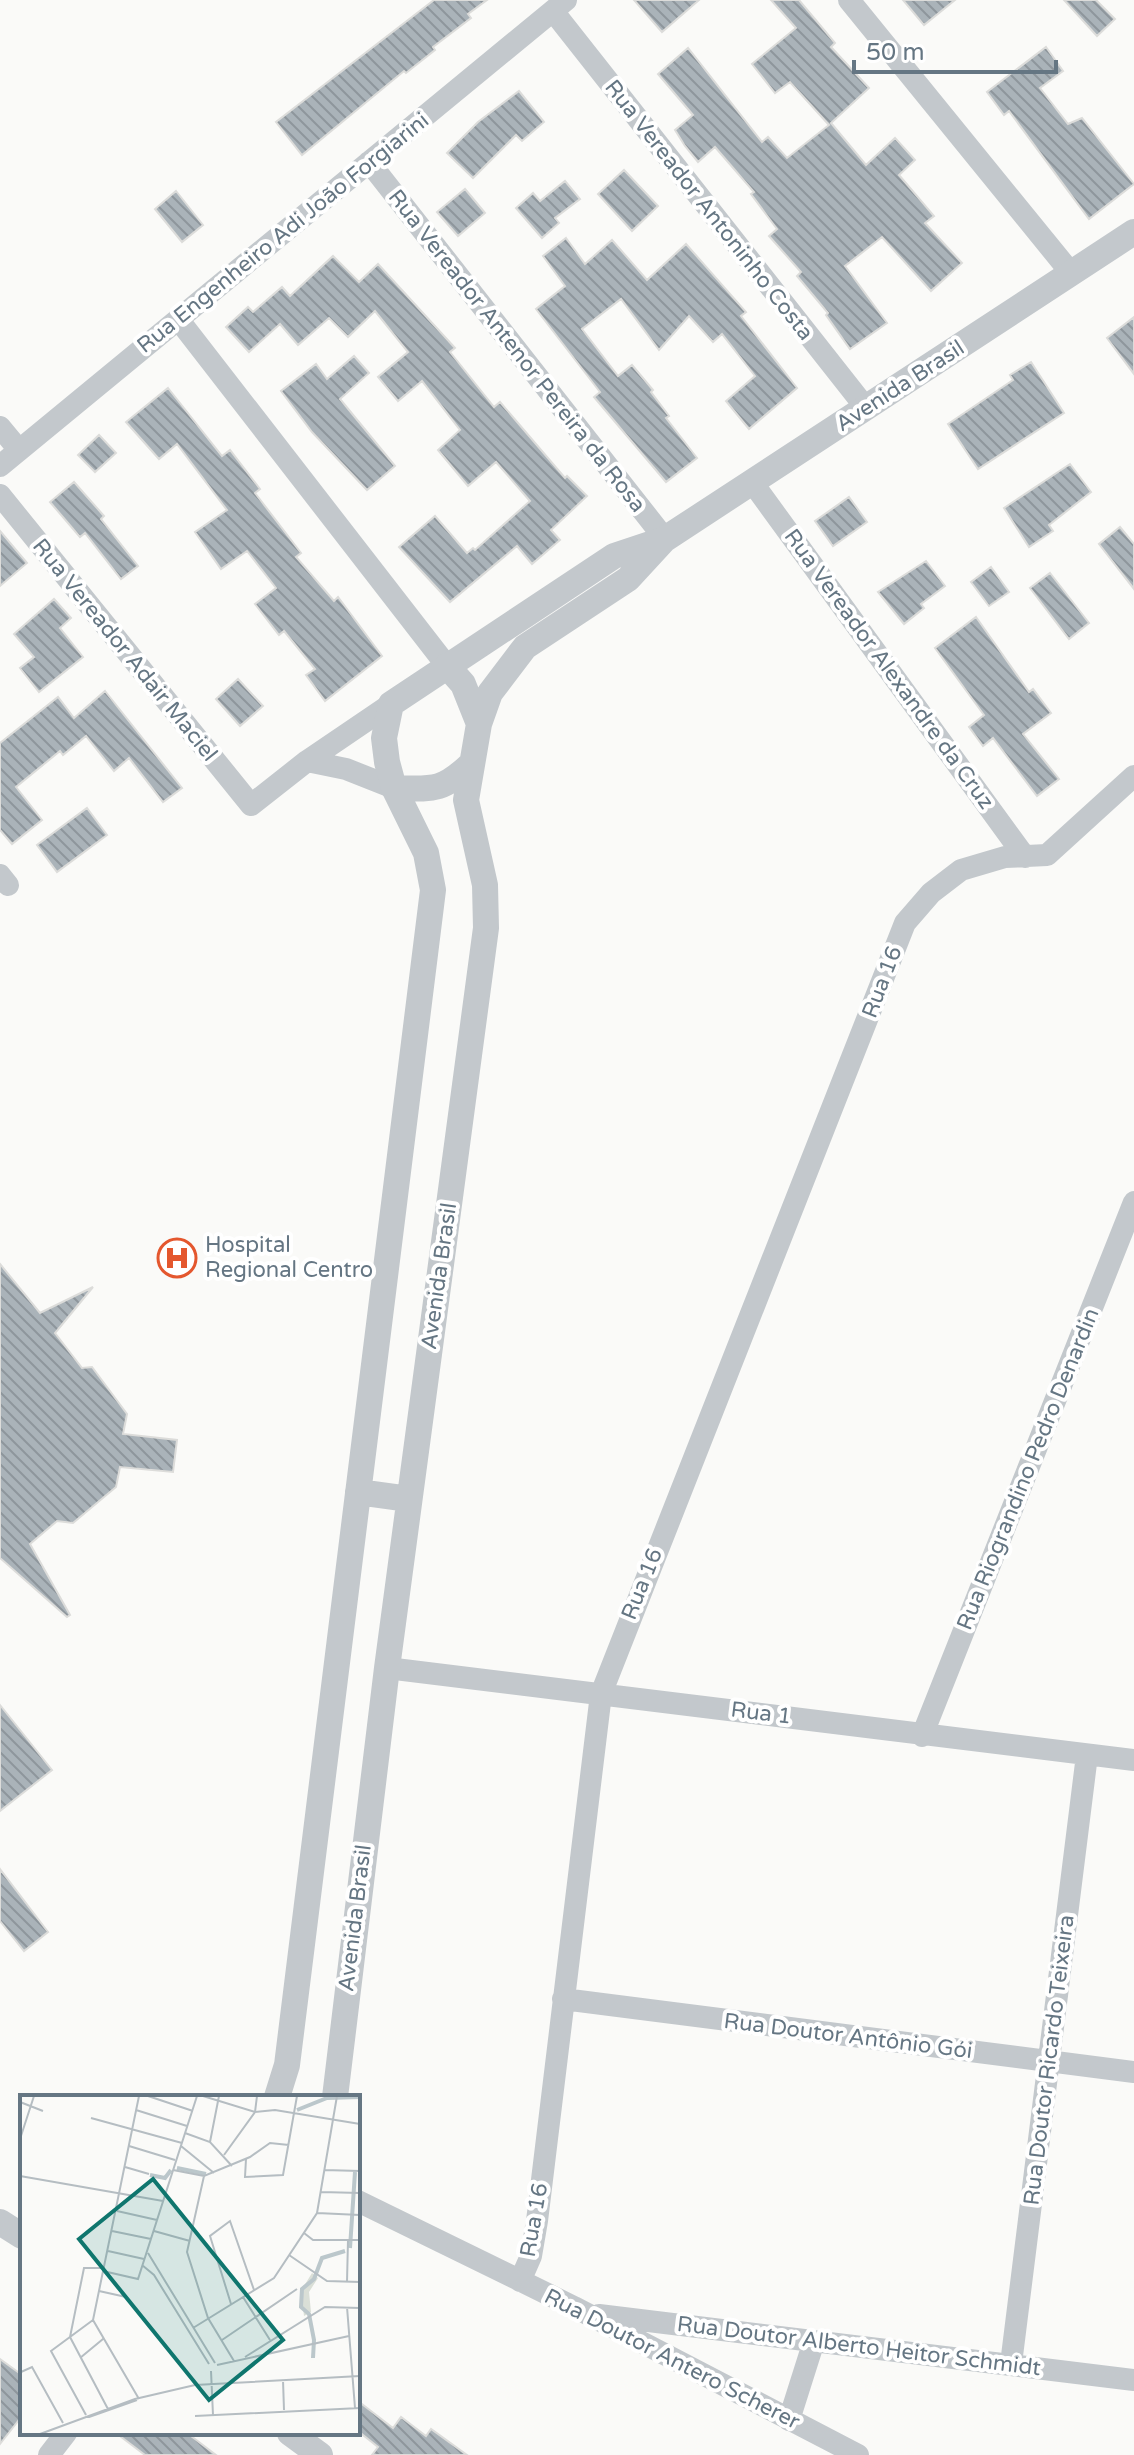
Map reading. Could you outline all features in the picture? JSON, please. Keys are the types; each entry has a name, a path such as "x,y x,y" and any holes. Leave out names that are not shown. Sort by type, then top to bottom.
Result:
{"street":[{"path":"849,0 1071,273"},
{"name":"Rua Engenheiro Adi João Forgiarini","path":"0,466 560,6"},
{"name":"Rua Vereador Antoninho Costa","path":"560,6 866,408"},
{"name":"Rua Vereador Antenor Pereira da Rosa","path":"369,162 665,539"},
{"name":"Avenida Brasil","path":"335,2095 387,1668 486,928 485,885 466,800 479,724 490,693 525,647 628,579 665,539 1134,232"},
{"path":"178,319 463,684 479,724"},
{"path":"0,427 19,450"},
{"name":"Rua Vereador Alexandre da Cruz","path":"752,482 1025,857"},
{"name":"Rua Vereador Adair Maciel","path":"0,495 251,805"},
{"name":"Avenida Brasil","path":"251,805 307,761 614,556 665,539"},
{"path":"278,2095 287,2065 433,890 426,853 394,788 384,738 391,704"},
{"path":"307,761 346,769 394,788 434,789 451,784 471,764"},
{"name":"Rua 16","path":"520,2281 531,2256 537,2221 601,1694 905,923 931,893 961,870 1005,857 1047,855 1134,776"},
{"name":"Rua Riograndino Pedro Denardin","path":"922,1736 1134,1202"},
{"path":"358,1492 409,1499"},
{"name":"Rua 1","path":"387,1668 1134,1760"},
{"name":"Rua Doutor Ricardo Teixeira","path":"1011,2364 1087,1755"},
{"name":"Rua Doutor Antônio Gói","path":"563,1999 1134,2072"},
{"name":"Rua Doutor Antero Scherer","path":"360,2202 584,2313 858,2455"},
{"path":"0,2222 20,2235"},
{"name":"Rua Doutor Alberto Heitor Schmidt","path":"584,2313 1134,2380"},
{"path":"789,2420 814,2341"},
{"path":"49,2455 64,2435"},
{"path":"293,2435 320,2455"}],"building":[{"path":"434,0 487,0 468,14 471,18 433,47 435,50 406,73 404,71 302,155 276,122"},
{"path":"634,0 699,0 662,32"},
{"path":"771,0 799,0 835,43 831,47 869,88 831,123 866,165 895,138 915,160 899,175 934,216 925,223 962,263 931,291 882,237 845,266 887,323 850,349 826,315 828,313 797,276 801,272 769,236 777,229 751,194 754,192 715,147 698,162 685,146 675,130 693,115 658,74 688,48 762,142 768,137 787,158 829,125 790,82 775,93 752,64 796,28"},
{"path":"903,0 955,0 924,25"},
{"path":"1064,0 1096,0 1115,19 1097,36"},
{"path":"1046,47 1063,71 1040,88 1068,124 1082,118 1134,184 1089,219 1009,111 1004,115 987,92"},
{"path":"519,91 544,122 522,141 516,135 473,178 447,153 478,122"},
{"path":"624,170 658,206 632,231 598,194"},
{"path":"565,181 580,199 555,218 559,223 542,238 516,208 533,193 540,201"},
{"path":"465,189 485,213 458,236 437,212"},
{"path":"176,191 203,225 182,242 155,209"},
{"path":"566,238 585,264 612,240 647,280 686,244 746,312 741,316 797,388 749,429 726,401 755,376 722,334 713,342 689,316 659,350 621,299 582,329 618,376 632,365 653,390 651,392 669,416 666,418 697,458 666,482 594,397 600,392 536,309 565,286 543,256"},
{"path":"333,256 359,282 378,264 455,348 450,352 494,407 500,402 565,478 567,476 587,496 551,530 560,540 532,564 517,546 450,602 399,547 435,516 467,553 473,548 475,550 530,501 496,462 468,486 438,450 460,430 422,381 398,401 378,377 408,352 375,311 348,337 329,318 298,345 280,324 249,352 226,327 248,307 253,312 282,287 290,296"},
{"path":"1134,317 1134,374 1107,338"},
{"path":"354,356 369,373 340,399 395,466 367,490 312,432 281,391 316,364 327,379"},
{"path":"1031,362 1064,413 978,469 948,424 1013,380 1010,375"},
{"path":"168,388 222,456 230,450 260,489 255,493 301,553 296,557 334,601 338,597 382,656 325,701 306,675 315,669 284,631 279,635 255,604 276,588 247,551 221,569 195,532 227,510 177,444 159,459 126,422"},
{"path":"99,435 116,453 95,472 78,455"},
{"path":"1070,464 1091,492 1049,525 1053,531 1029,547 1004,508"},
{"path":"74,482 104,516 101,519 138,566 121,579 85,533 80,537 50,502"},
{"path":"849,497 867,522 833,546 815,521"},
{"path":"1120,527 1134,544 1134,589 1099,544"},
{"path":"0,531 27,563 0,586"},
{"path":"926,561 945,586 921,604 924,608 904,624 878,592"},
{"path":"991,567 1009,592 989,606 971,582"},
{"path":"1050,573 1089,623 1069,639 1030,588"},
{"path":"54,599 71,618 60,628 83,657 39,692 20,668 34,657 14,634"},
{"path":"976,617 1029,692 1033,689 1051,713 1023,734 1059,779 1037,796 993,738 983,746 969,727 984,715 935,648"},
{"path":"238,679 263,706 240,726 216,699"},
{"path":"105,691 182,788 163,802 129,758 114,771 86,736 63,755 60,751 16,787 42,820 12,844 0,830 0,743 58,697 74,718"},
{"path":"87,808 107,835 57,872 37,845"},
{"path":"0,1264 40,1313 93,1287 55,1333 82,1368 92,1367 127,1414 123,1434 177,1440 173,1472 120,1467 116,1487 73,1523 57,1521 30,1544 70,1615 67,1617 0,1558"},
{"path":"0,1705 52,1770 0,1811"},
{"path":"0,1869 48,1932 24,1951 0,1921"},
{"path":"0,2359 20,2374 20,2419 0,2444"},
{"path":"360,2403 393,2428 401,2417 426,2436 431,2429 467,2455 372,2455 378,2447 360,2433"},
{"path":"119,2435 190,2435 216,2455 145,2455"}],"place":[{"name":"Hospital Regional Centro","path":"177,1258"}]}
